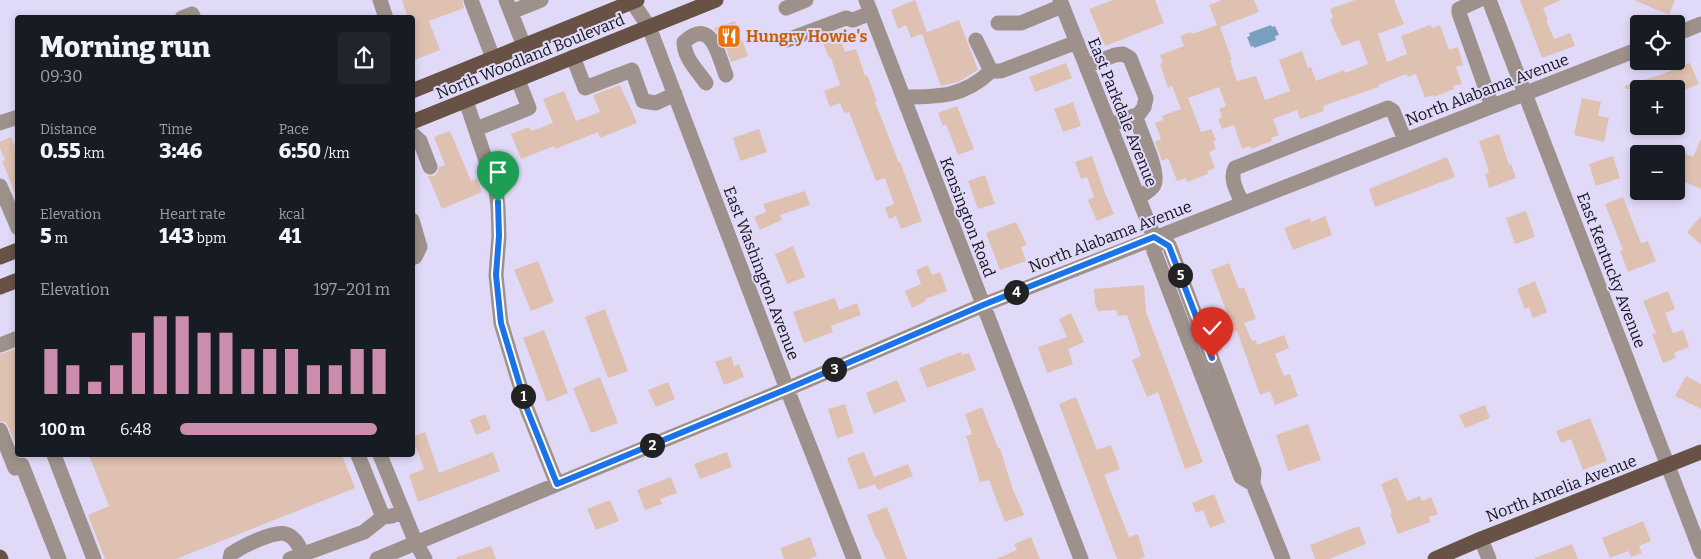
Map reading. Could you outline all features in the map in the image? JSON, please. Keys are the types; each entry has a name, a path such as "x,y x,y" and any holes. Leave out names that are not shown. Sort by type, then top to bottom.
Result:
{"main road":[{"name":"North Woodland Boulevard","path":"415,121 716,0"},
{"name":"North Woodland Boulevard","path":"415,90 633,1"},
{"path":"0,257 15,251"},
{"path":"0,287 15,281"},
{"name":"North Amelia Avenue","path":"1434,559 1701,452"}],"street":[{"path":"380,0 385,15"},
{"path":"470,0 493,58"},
{"path":"524,46 508,6 541,0"},
{"path":"786,8 806,0"},
{"path":"1479,0 1459,9 1459,13 1492,106"},
{"name":"East Kentucky Avenue","path":"1489,0 1701,552"},
{"name":"East Washington Avenue","path":"633,1 649,27 854,559"},
{"path":"998,23 1021,23 1061,3"},
{"name":"East Parkdale Avenue","path":"1061,3 1154,237 1169,246 1254,471 1253,484 1283,559"},
{"path":"787,40 846,18 853,20 869,6"},
{"name":"Kensington Road","path":"869,6 1081,559"},
{"path":"1685,30 1701,24"},
{"path":"706,83 684,50 684,42 691,36 698,34 706,35 712,39 726,75"},
{"path":"976,40 991,71"},
{"path":"904,98 939,97 963,90 979,82 991,71 1001,71 1076,42"},
{"name":"North Alabama Avenue","path":"377,559 787,389 983,305 1630,52"},
{"path":"1086,66 1115,55 1123,54 1130,58 1146,98 1144,107 1139,114 1110,125"},
{"path":"573,58 586,88 632,70 643,101 656,103 675,94"},
{"path":"476,130 529,108 518,80"},
{"path":"466,101 490,170 498,207 499,236 496,275 501,323 527,409 557,484"},
{"path":"1242,203 1232,178 1232,172 1235,168 1388,108 1393,110 1405,140"},
{"path":"1133,116 1138,123 1156,174 1155,184 1151,189 1138,197"},
{"path":"0,123 15,118"},
{"path":"415,137 420,141 430,167"},
{"path":"0,186 15,221"},
{"path":"415,230 420,247 415,257"},
{"path":"0,345 15,339"},
{"path":"0,430 59,559"},
{"path":"55,457 94,559"},
{"path":"359,457 382,517"},
{"path":"381,457 416,543 425,559"},
{"path":"230,559 231,554 237,549 258,540 284,533 294,539 296,556 321,554 364,532 382,517 392,516 403,511"},
{"path":"1481,539 1488,559"}],"water":[{"path":"1271,25 1272,27 1275,26 1279,35 1275,36 1276,40 1254,48 1254,46 1251,47 1247,37 1250,36 1249,33"}],"building":[{"path":"402,0 462,0 464,8 429,21 440,50 415,60 415,15 407,15"},
{"path":"915,0 927,32 959,20 978,70 958,82 941,86 922,34 911,38 906,25 898,29 891,10"},
{"path":"1113,0 1155,0 1164,23 1105,46 1089,9"},
{"path":"1222,0 1254,0 1259,12 1220,27 1232,60 1230,61 1237,81 1256,76 1265,100 1290,91 1279,60 1302,51 1308,68 1311,67 1316,81 1344,70 1345,73 1368,64 1359,40 1342,46 1330,19 1333,18 1330,9 1355,0 1394,0 1404,24 1378,34 1387,62 1407,54 1401,36 1430,25 1432,28 1440,25 1449,50 1458,47 1463,65 1456,67 1462,84 1453,86 1454,89 1434,97 1433,95 1425,98 1416,74 1408,77 1406,74 1378,85 1379,87 1323,106 1324,111 1300,119 1297,110 1273,119 1279,135 1271,138 1272,141 1251,149 1250,146 1242,149 1234,125 1222,129 1218,119 1222,117 1219,109 1226,106 1219,87 1188,98 1201,132 1211,129 1216,140 1213,141 1216,149 1209,152 1215,168 1207,171 1208,174 1187,182 1186,178 1177,181 1168,158 1162,161 1155,142 1161,139 1155,123 1163,120 1162,116 1181,109 1172,86 1168,88 1160,64 1163,63 1160,55 1184,46 1180,36 1191,32 1192,34 1217,25 1209,5"},
{"path":"1520,0 1561,0 1543,8 1548,20 1546,20 1554,39 1570,33 1575,46 1542,58"},
{"path":"1634,0 1675,0 1669,15"},
{"name":"Hungry Howie's","path":"735,21 748,56 731,62 725,45 714,28"},
{"path":"837,32 845,52 856,49 922,221 901,229 896,216 889,219 885,208 894,204 885,178 876,181 849,112 844,113 840,103 830,107 824,91 840,85 831,58 829,58 821,37"},
{"path":"1066,63 1072,78 1035,92 1029,77"},
{"path":"1690,63 1699,84 1685,89 1685,80 1644,80 1672,70 1685,70 1685,65"},
{"path":"1630,84 1630,89 1625,89 1625,86"},
{"path":"620,85 637,123 600,138 598,132 555,149 554,146 521,159 511,134 529,127 531,131 553,123 543,99 564,91 576,121 600,112 593,95"},
{"path":"1582,98 1601,102 1598,116 1609,118 1604,142 1574,135"},
{"path":"1073,102 1081,126 1063,132 1054,109"},
{"path":"957,106 974,149 958,155 946,124 943,126 938,113"},
{"path":"759,129 767,152 740,161 733,138"},
{"path":"450,131 471,181 476,179 482,192 442,209 428,176 434,176 438,172 439,167 445,165 434,137"},
{"path":"1499,134 1509,165 1511,164 1516,178 1489,188 1485,174 1489,172 1479,141"},
{"path":"11,137 15,146 15,193 2,161 5,160 0,148 0,142"},
{"path":"1701,139 1701,189 1685,182 1685,153 1693,157"},
{"path":"1092,156 1114,214 1097,221 1088,200 1094,197 1087,177 1081,179 1075,162"},
{"path":"1613,156 1620,178 1596,186 1589,164"},
{"path":"1447,157 1455,177 1375,207 1369,189"},
{"path":"985,175 995,204 978,209 968,181"},
{"path":"805,191 810,205 780,215 782,220 760,230 754,217 766,212 763,204"},
{"path":"1623,197 1641,243 1648,241 1656,261 1628,272 1620,251 1623,250 1605,204"},
{"path":"1526,211 1535,237 1515,244 1506,218"},
{"path":"1325,216 1332,235 1293,250 1284,228 1310,218 1311,222"},
{"path":"1701,216 1701,245 1687,232"},
{"path":"1016,222 1027,245 1021,247 1026,261 1000,270 986,233"},
{"path":"793,246 805,277 787,284 775,254"},
{"path":"538,261 554,302 531,311 514,270"},
{"path":"1229,263 1239,289 1244,287 1256,319 1244,323 1252,341 1256,340 1257,345 1284,335 1289,348 1275,354 1284,376 1290,374 1298,396 1275,405 1270,391 1260,395 1237,331 1234,332 1211,270"},
{"path":"928,265 932,275 940,272 947,291 925,299 926,301 912,308 905,291 921,284 916,270"},
{"path":"1535,281 1547,312 1533,318 1529,307 1525,309 1517,289"},
{"path":"1144,285 1146,312 1203,462 1185,469 1158,392 1147,397 1132,360 1141,356 1127,315 1118,316 1116,310 1098,311 1095,304 1094,289"},
{"path":"1668,291 1675,309 1665,313 1673,333 1683,330 1689,347 1674,353 1676,358 1663,363 1652,334 1656,333 1643,301"},
{"path":"835,298 839,310 857,303 861,315 831,326 833,332 804,343 793,312"},
{"path":"605,309 628,371 608,378 585,317"},
{"path":"1071,313 1084,342 1068,349 1073,364 1047,373 1038,347 1067,337 1059,319"},
{"path":"544,330 568,393 547,402 523,338"},
{"path":"15,349 15,442 8,426 5,422 0,421 0,354"},
{"path":"961,352 962,355 969,353 976,370 927,388 919,368"},
{"path":"731,356 734,366 739,364 744,377 724,385 715,362"},
{"path":"1686,376 1701,384 1701,409 1675,396"},
{"path":"600,377 618,423 591,433 573,388"},
{"path":"897,380 906,401 874,414 866,393"},
{"path":"668,382 675,399 656,407 648,390"},
{"path":"1076,397 1097,450 1111,445 1120,469 1104,475 1129,537 1138,534 1145,557 1139,559 1117,559 1059,404"},
{"path":"845,404 854,433 837,438 828,409"},
{"path":"1485,405 1490,418 1465,428 1459,415"},
{"path":"982,407 998,448 1000,448 1013,490 1024,515 1005,522 989,480 980,482 966,436 972,434 965,414"},
{"path":"485,414 491,429 476,435 470,420"},
{"path":"1590,418 1607,461 1583,470 1571,439 1561,443 1556,431"},
{"path":"1308,424 1321,460 1288,471 1276,435"},
{"path":"425,432 439,473 493,452 500,471 418,502 409,475 424,469 415,447 415,436"},
{"path":"727,452 732,467 700,479 694,464"},
{"path":"864,452 874,477 908,464 913,476 878,490 875,484 859,490 847,458"},
{"path":"90,457 343,457 355,488 176,559 105,559 88,515 109,506"},
{"path":"671,477 677,493 660,499 662,504 645,510 637,490"},
{"path":"1397,477 1407,501 1420,496 1422,501 1431,497 1438,514 1429,517 1430,522 1398,534 1381,484"},
{"path":"1214,494 1225,522 1210,528 1203,510 1196,513 1192,503"},
{"path":"610,500 619,521 596,530 587,509"},
{"path":"887,507 907,559 886,559 876,539 867,515"},
{"path":"1643,521 1651,541 1639,546 1642,553 1631,557 1628,551 1610,558 1602,538"},
{"path":"1359,526 1366,544 1329,559 1315,559 1310,545"},
{"path":"810,537 817,556 809,559 784,559 780,548"},
{"path":"1031,537 1040,559 996,559 1017,550 1014,544"},
{"path":"1572,544 1578,559 1535,559 1535,558"},
{"path":"491,546 496,559 457,559 457,557"}],"place":[{"name":"Hungry Howie's","path":"729,36"}],"route":[{"path":"498,202 499,236 496,275 501,323 527,409 557,484 787,389 983,305 1154,237 1169,246 1212,358"}]}
